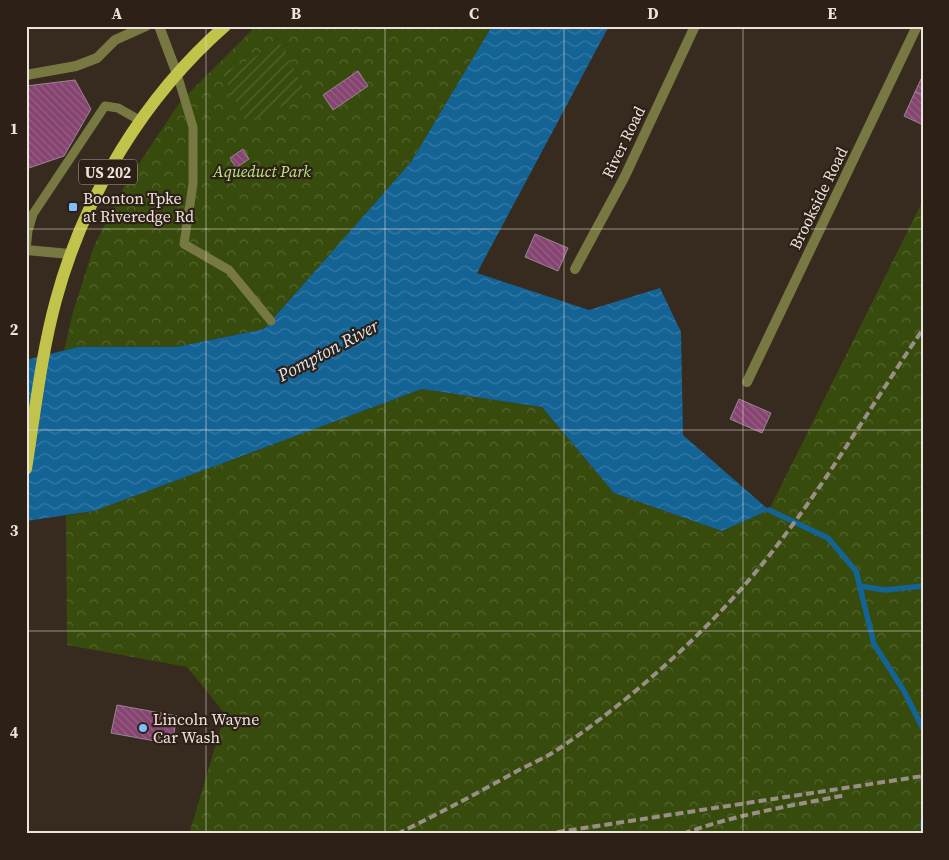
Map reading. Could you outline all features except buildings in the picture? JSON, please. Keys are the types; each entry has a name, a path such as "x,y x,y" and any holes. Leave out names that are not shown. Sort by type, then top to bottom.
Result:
{"main road":[{"name":"US 202","path":"26,469 45,349 55,302 70,254 100,186 141,121 177,74 225,26"}],"street":[{"path":"26,75 76,66 97,58 116,40 146,26"},
{"path":"159,26 177,74"},
{"name":"River Road","path":"576,269 624,176 695,26"},
{"name":"Brookside Road","path":"747,382 917,26"},
{"path":"26,250 70,254"}],"lane":[{"path":"177,74 193,126 194,184 184,244 228,270 271,321"},
{"path":"26,250 28,231 33,214 105,106 118,108 141,121"}],"green space":[{"name":"Aqueduct Park","path":"256,26 492,26 411,162 264,329 176,347 78,347 64,350 73,312 94,246 126,183 180,102"},
{"path":"281,44 306,94 247,124 222,73"},
{"path":"923,200 923,834 189,834 225,714 187,667 67,645 66,516 94,511 422,389 542,407 614,493 722,531 769,510"}],"water":[{"name":"Pompton River","path":"492,26 609,26 477,273 589,310 660,288 681,332 683,435 769,510 722,531 614,493 542,407 422,389 94,511 26,521 26,360 78,347 176,347 264,329 411,162"}],"waterway":[{"path":"769,510 828,538 856,571 874,644 904,691 923,729"},
{"path":"860,586 885,590 923,586"},
{"path":"923,821 923,828"}],"railway":[{"path":"397,834 554,752 606,715 682,650 728,604 773,551 818,489 923,329"},
{"path":"545,834 923,776"},
{"path":"683,834 743,816 846,795"}],"place":[{"name":"Boonton Tpke at Riveredge Rd","path":"73,207"},
{"name":"Lincoln Wayne Car Wash","path":"143,728"}]}
